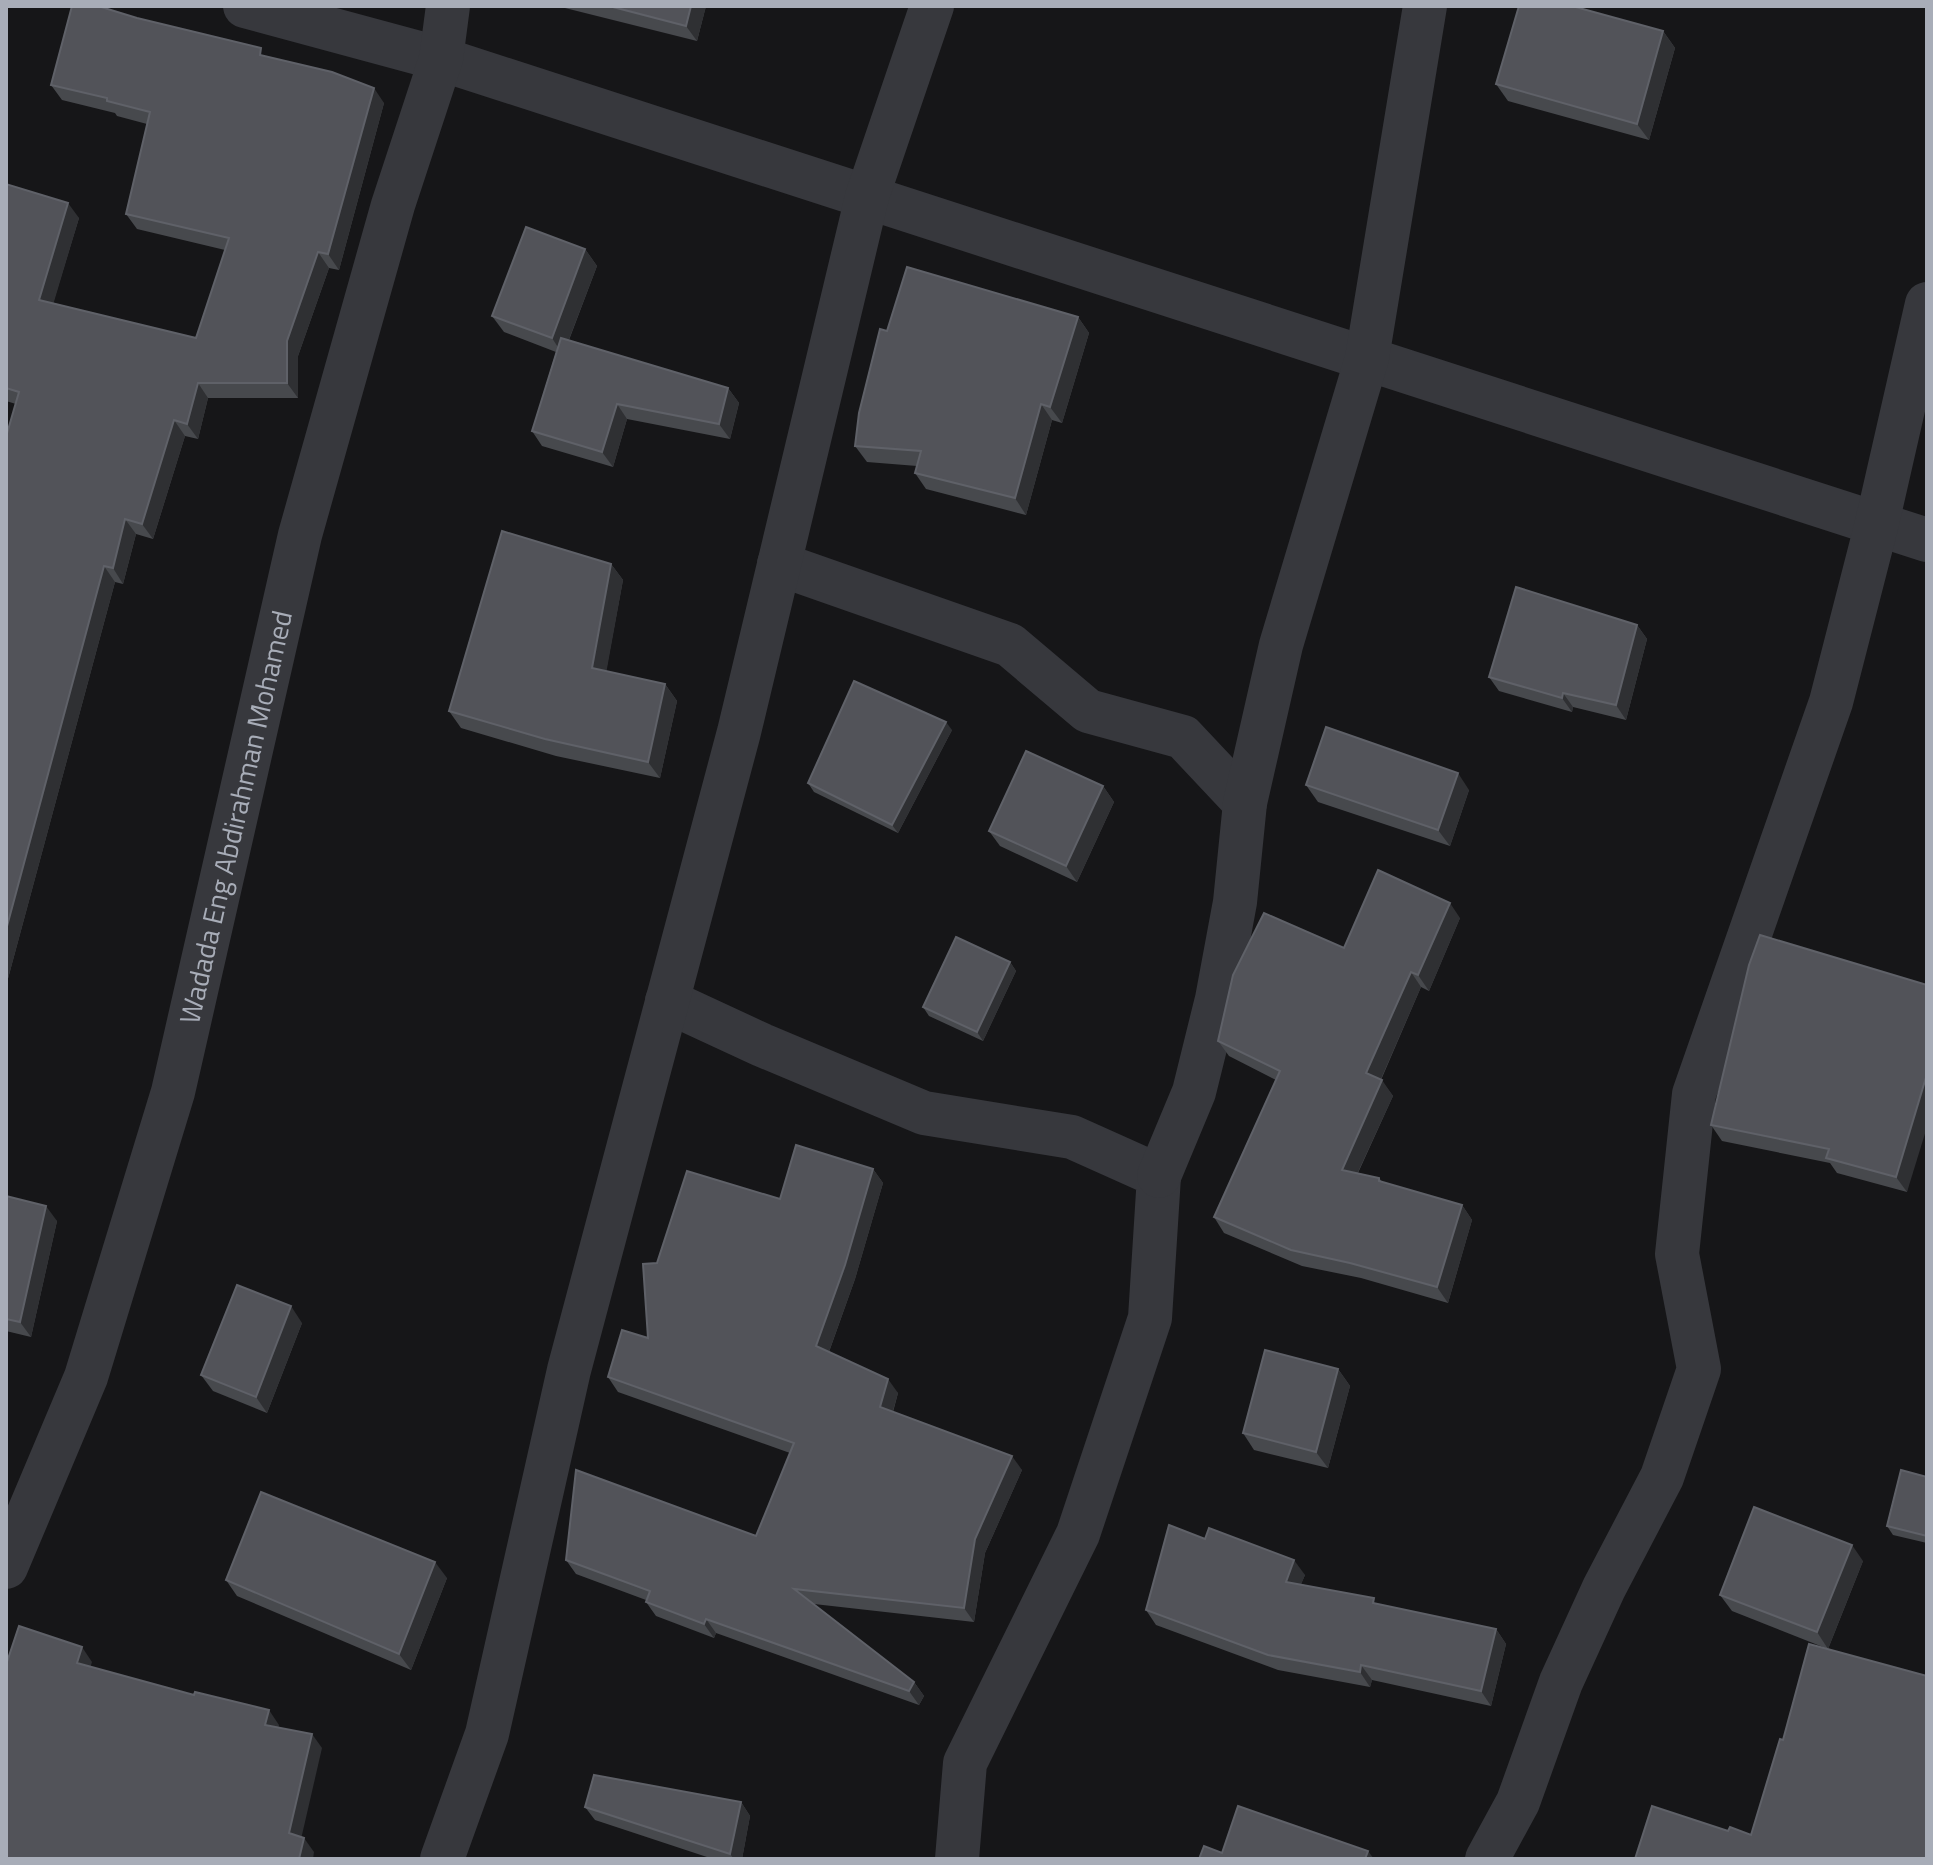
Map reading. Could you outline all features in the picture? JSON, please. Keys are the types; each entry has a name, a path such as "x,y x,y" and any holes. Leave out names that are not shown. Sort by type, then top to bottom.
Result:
{"street":[{"path":"245,6 441,59 1927,540"},
{"name":"Wadada Eng Abdirahman Mohamed","path":"6,1567 86,1377 173,1092 300,535 393,205 441,59 448,6"},
{"path":"442,1859 487,1734 569,1370 739,732 867,197 932,6"},
{"path":"957,1859 965,1763 1078,1534 1150,1318 1159,1176 1194,1092 1217,999 1235,902 1245,803 1281,645 1367,358 1425,6"},
{"path":"1487,1859 1518,1802 1561,1682 1604,1588 1662,1477 1699,1369 1677,1254 1694,1094 1831,702 1877,523 1927,304"},
{"path":"779,564 1010,645 1088,711 1183,737 1245,803"},
{"path":"667,1001 924,1113 1072,1137 1159,1176"}],"building":[{"path":"72,6 98,6 261,48 260,55 332,72 374,88 328,254 318,252 287,341 287,383 198,383 187,424 174,420 142,524 125,519 113,568 104,566 6,930 6,437 19,392 6,388 6,184 68,203 39,300 196,338 229,238 126,214 150,112 51,85"},
{"path":"609,6 691,6 686,26"},
{"path":"1519,6 1572,6 1663,31 1637,124 1496,84"},
{"path":"526,227 585,249 552,338 492,316"},
{"path":"907,267 1078,317 1050,407 1041,404 1015,498 915,473 921,451 855,446 859,413 880,329 887,331"},
{"path":"561,338 728,388 719,424 617,404 602,452 532,431"},
{"path":"502,531 611,564 592,668 665,684 648,762 545,739 449,711"},
{"path":"1516,587 1637,625 1616,705 1563,693 1562,698 1489,677"},
{"path":"854,681 946,722 892,825 808,783"},
{"path":"1326,727 1458,773 1438,830 1306,785"},
{"path":"1026,751 1103,786 1066,866 989,831"},
{"path":"1378,870 1450,903 1418,975 1411,972 1366,1073 1382,1080 1342,1170 1379,1178 1379,1181 1462,1205 1437,1287 1291,1250 1214,1217 1280,1071 1218,1041 1233,975 1264,913 1344,948"},
{"path":"1760,935 1927,985 1927,1074 1896,1177 1826,1158 1829,1149 1711,1125 1749,965"},
{"path":"956,937 1010,962 977,1032 923,1007"},
{"path":"796,1145 873,1169 845,1265 816,1346 888,1379 880,1407 1012,1456 975,1539 964,1608 794,1589 914,1682 909,1691 706,1619 704,1624 646,1602 650,1591 566,1560 576,1470 756,1536 794,1443 608,1377 622,1330 648,1338 643,1264 657,1263 687,1171 780,1199"},
{"path":"6,1196 46,1206 20,1322 6,1319"},
{"path":"237,1285 291,1306 256,1397 201,1375"},
{"path":"1265,1350 1338,1369 1316,1452 1243,1433"},
{"path":"1901,1470 1927,1477 1927,1536 1887,1526"},
{"path":"261,1492 435,1562 399,1654 226,1580"},
{"path":"1754,1507 1852,1545 1817,1632 1720,1595"},
{"path":"1169,1525 1205,1539 1209,1528 1294,1560 1286,1582 1374,1598 1373,1603 1496,1629 1481,1691 1361,1665 1360,1672 1268,1655 1146,1610"},
{"path":"19,1626 82,1647 77,1663 194,1695 195,1692 269,1710 265,1725 312,1734 289,1833 304,1838 299,1859 6,1859 6,1665"},
{"path":"1809,1644 1927,1676 1927,1859 1635,1859 1652,1806 1728,1831 1730,1827 1751,1835 1780,1739 1783,1740"},
{"path":"594,1775 741,1802 730,1854 585,1807"},
{"path":"1238,1806 1368,1851 1365,1859 1199,1859 1204,1846 1222,1853"}]}
